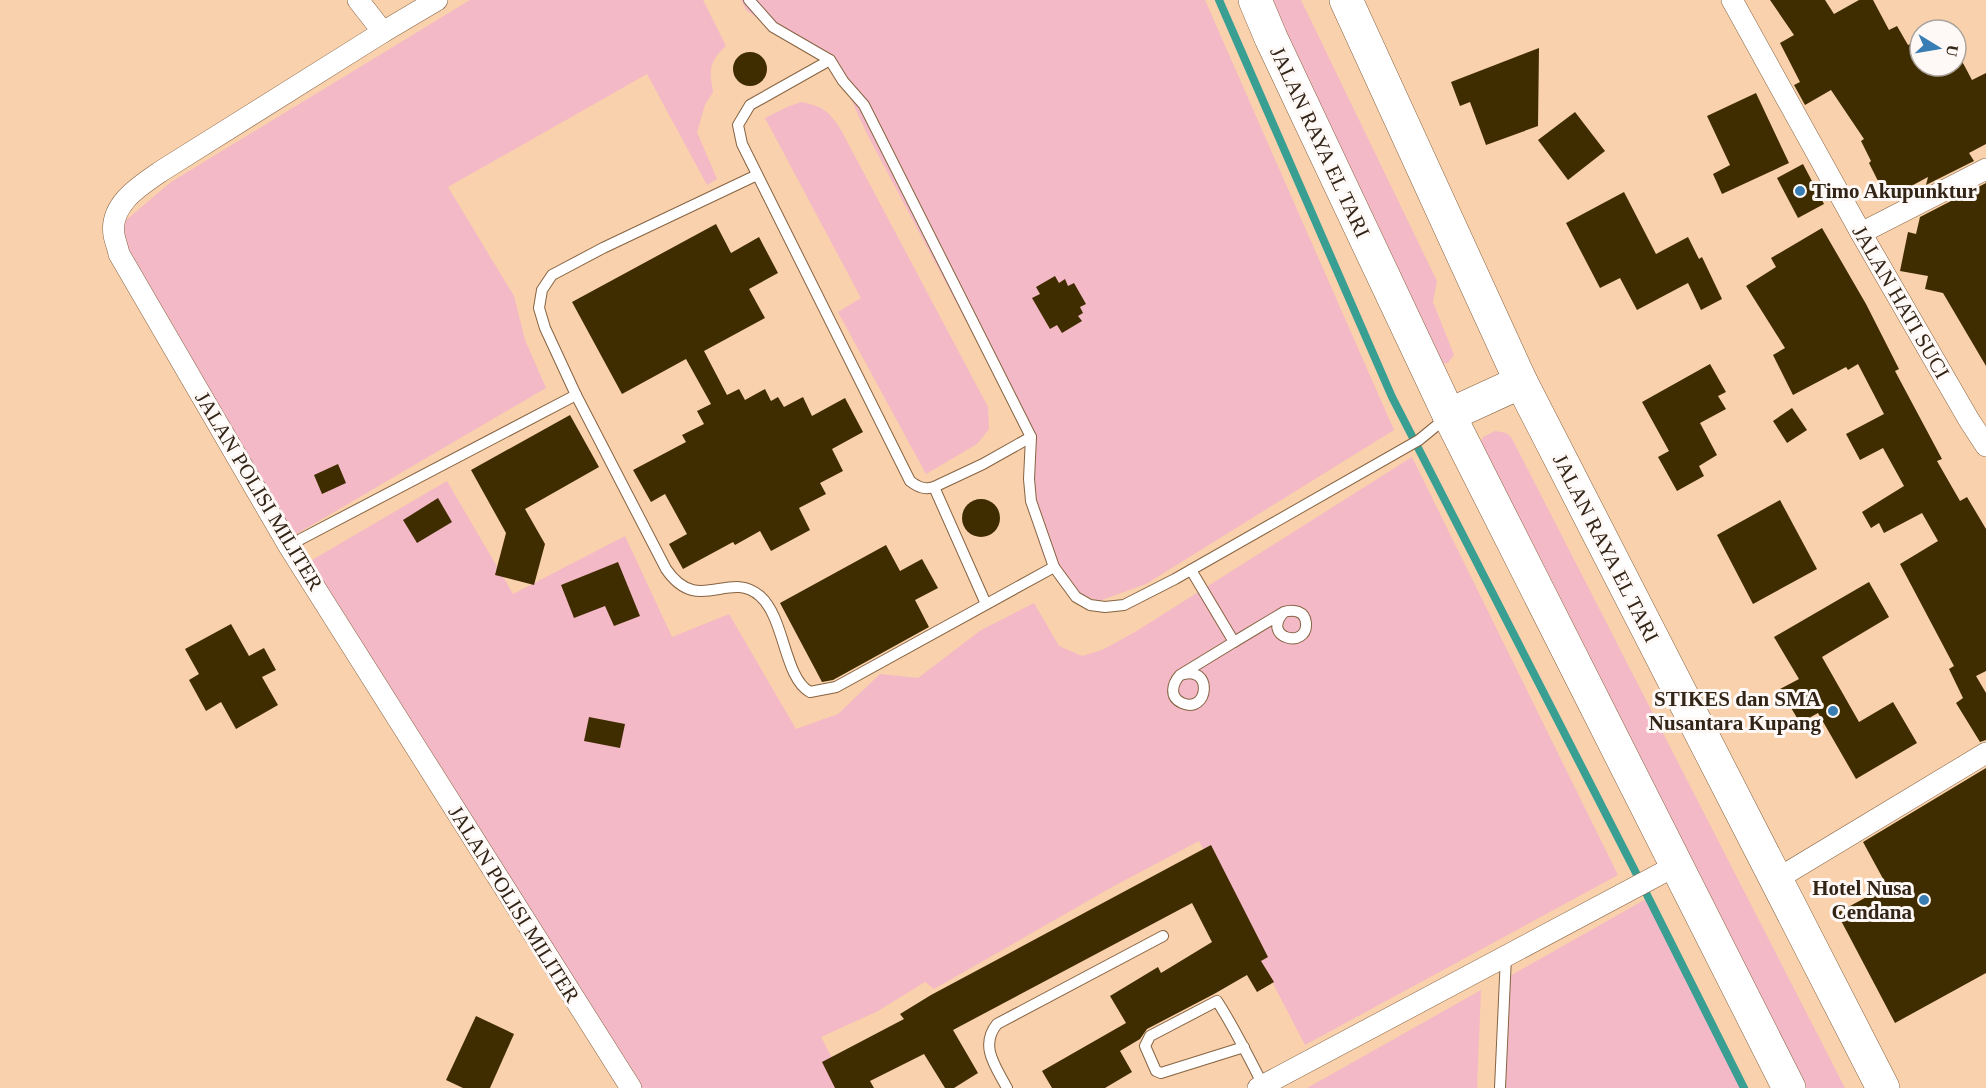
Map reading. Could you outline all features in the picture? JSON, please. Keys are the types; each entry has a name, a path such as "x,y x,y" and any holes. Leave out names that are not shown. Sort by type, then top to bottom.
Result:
{"main road":[{"name":"JALAN RAYA EL TARI","path":"1255,0 1449,415 1667,870 1789,1088"},
{"name":"JALAN RAYA EL TARI","path":"1346,0 1521,382 1883,1088"},
{"path":"1449,415 1521,382"}],"street":[{"path":"358,0 382,32"},
{"name":"JALAN POLISI MILITER","path":"437,0 382,32 163,170 131,193 117,216 114,233 119,254 290,548 631,1088"},
{"name":"JALAN HATI SUCI","path":"1732,0 1861,233 1977,414 1986,446"},
{"path":"1861,233 1986,169"},
{"path":"1777,879 1986,753"},
{"path":"1261,1087 1667,870"}],"lane":[{"path":"749,0 773,27 830,60 843,81 864,105 1031,437 1029,479 1031,501 1054,567 1076,597 1090,605 1124,606 1419,440 1449,415"},
{"path":"830,60 750,105 738,125 742,144 910,481 917,487 927,489 934,487 983,464 1031,437"},
{"path":"757,175 603,248 552,276 542,290 539,308 545,328 576,395 674,581 690,591 704,592 730,587 742,588 760,596 773,612 799,683 810,692 836,687 1054,567"},
{"path":"290,548 301,539 576,395"},
{"path":"934,487 986,604"},
{"path":"1191,570 1234,642"},
{"path":"1180,675 1284,612"},
{"path":"1007,1088 989,1055 988,1038 997,1024 1163,936"},
{"path":"1500,1088 1506,956"},
{"path":"1244,1047 1161,1073 1156,1071 1144,1046 1150,1036 1217,1001 1228,1016 1244,1047 1261,1087"}],"shaded area":[{"path":"470,0 703,0 726,46 713,62 711,77 713,92 705,105 697,132 717,179 707,185 647,74 448,187 514,296 525,340 546,388 288,539 120,241 125,221 171,182"},
{"path":"741,0 1205,0 1394,430 1146,584 1099,601 1074,590 1059,578 1048,563 1040,546 1033,508 1035,451 866,132 846,88 816,55 776,32 746,10"},
{"path":"1259,0 1301,0 1437,281 1433,302 1454,355 1448,363 1438,364"},
{"path":"801,102 825,110 841,130 988,407 989,429 977,444 926,474 838,312 861,298 765,118"},
{"path":"1495,431 1506,433 1511,437 1845,1088 1800,1088 1479,447 1483,437"},
{"path":"1412,457 1618,875 1305,1045 1199,841 1114,886 934,989 925,982 878,1011 821,1037 848,1088 634,1088 307,563 447,481 513,594 625,536 672,637 729,614 796,729 838,714 880,674 918,678 981,630 1034,603 1059,646 1082,656 1102,650 1135,632"},
{"path":"1646,899 1741,1088 1496,1088 1499,982"},
{"path":"1481,990 1477,1088 1307,1088"}],"building":[{"path":"1770,0 1825,0 1834,14 1859,0 1873,0 1889,30 1897,26 1908,45 1908,78 1968,78 1968,72 1972,80 1986,73 1986,144 1969,153 1974,161 1926,185 1928,177 1887,199 1869,163 1871,161 1861,141 1864,139 1831,90 1805,105 1794,85 1800,82 1780,43 1794,35"},
{"path":"1539,48 1538,126 1486,145 1470,102 1460,106 1451,82"},
{"path":"750,52 762,57 767,69 762,81 750,86 738,81 733,69 738,57"},
{"path":"1756,93 1789,163 1722,194 1713,174 1730,165 1707,116"},
{"path":"1575,112 1605,151 1568,180 1538,140"},
{"name":"Timo Akupunktur","path":"1803,164 1824,204 1798,218 1777,178"},
{"path":"1986,183 1986,366 1943,293 1925,289 1928,276 1900,271 1908,232 1916,234 1920,217"},
{"path":"1624,192 1656,254 1688,237 1699,259 1702,257 1722,299 1701,310 1688,283 1637,310 1620,278 1600,288 1566,223"},
{"path":"716,224 731,253 759,237 778,273 749,289 765,318 704,351 727,395 739,389 745,400 765,389 771,401 778,397 784,407 803,397 812,416 845,398 863,432 832,449 843,471 820,483 826,494 799,508 810,530 771,551 760,531 735,545 733,542 683,569 669,544 687,534 665,494 651,502 633,470 686,442 682,435 704,424 697,411 711,404 686,359 622,394 572,302"},
{"path":"1822,228 1866,304 1899,369 1895,371 1942,459 1937,461 1960,501 1967,497 1986,529 1986,671 1976,676 1986,693 1986,740 1980,742 1956,703 1963,698 1949,669 1954,666 1900,564 1938,541 1922,513 1884,533 1879,523 1871,528 1862,512 1904,486 1883,448 1860,460 1846,434 1884,414 1858,364 1848,370 1846,367 1793,395 1773,355 1785,348 1746,286 1776,267 1771,258"},
{"path":"1055,276 1059,283 1065,279 1068,286 1074,283 1086,304 1080,307 1083,313 1078,316 1082,321 1062,333 1057,325 1050,329 1032,298 1040,294 1036,287"},
{"path":"1710,364 1726,392 1718,396 1726,409 1700,423 1717,455 1699,466 1704,476 1677,491 1658,457 1669,451 1642,402"},
{"path":"1792,408 1807,430 1787,443 1773,421"},
{"path":"570,415 599,467 525,509 545,544 534,585 495,575 506,533 471,470"},
{"path":"338,464 346,483 322,494 314,475"},
{"path":"438,498 452,522 417,543 403,520"},
{"path":"981,499 988,500 994,505 999,511 999,525 994,531 988,536 981,537 974,536 968,531 963,525 962,518 963,511 968,505 974,500"},
{"path":"1780,500 1817,569 1753,604 1717,535"},
{"path":"886,545 900,571 922,559 938,588 915,600 929,627 833,680 822,682 780,603"},
{"path":"618,562 640,616 614,626 605,606 574,618 561,585"},
{"path":"1869,582 1889,617 1822,657 1859,722 1893,702 1917,743 1856,779 1818,713 1800,723 1780,689 1799,679 1774,637"},
{"path":"231,624 249,656 264,648 276,670 262,677 278,705 236,729 221,702 206,711 189,680 199,674 185,649"},
{"path":"589,717 625,724 620,748 584,741"},
{"name":"Hotel Nusa Cendana","path":"1986,768 1986,973 1895,1023 1837,913 1887,886 1863,842"},
{"path":"1211,845 1268,957 1261,961 1274,982 1257,992 1247,975 1147,1029 1140,1039 1120,1051 1132,1072 1105,1088 1052,1088 1042,1071 1126,1023 1110,996 1158,967 1161,973 1212,942 1192,903 953,1030 978,1073 954,1088 945,1088 924,1054 870,1081 874,1088 835,1088 822,1062 904,1019 900,1014 931,995"},
{"path":"476,1016 514,1034 490,1088 463,1088 446,1080"}],"waterway":[{"path":"1219,0 1392,397 1744,1088"}],"place":[{"name":"Timo Akupunktur","path":"1800,191"},
{"name":"STIKES dan SMA Nusantara Kupang","path":"1833,711"},
{"name":"Hotel Nusa Cendana","path":"1924,900"}]}
